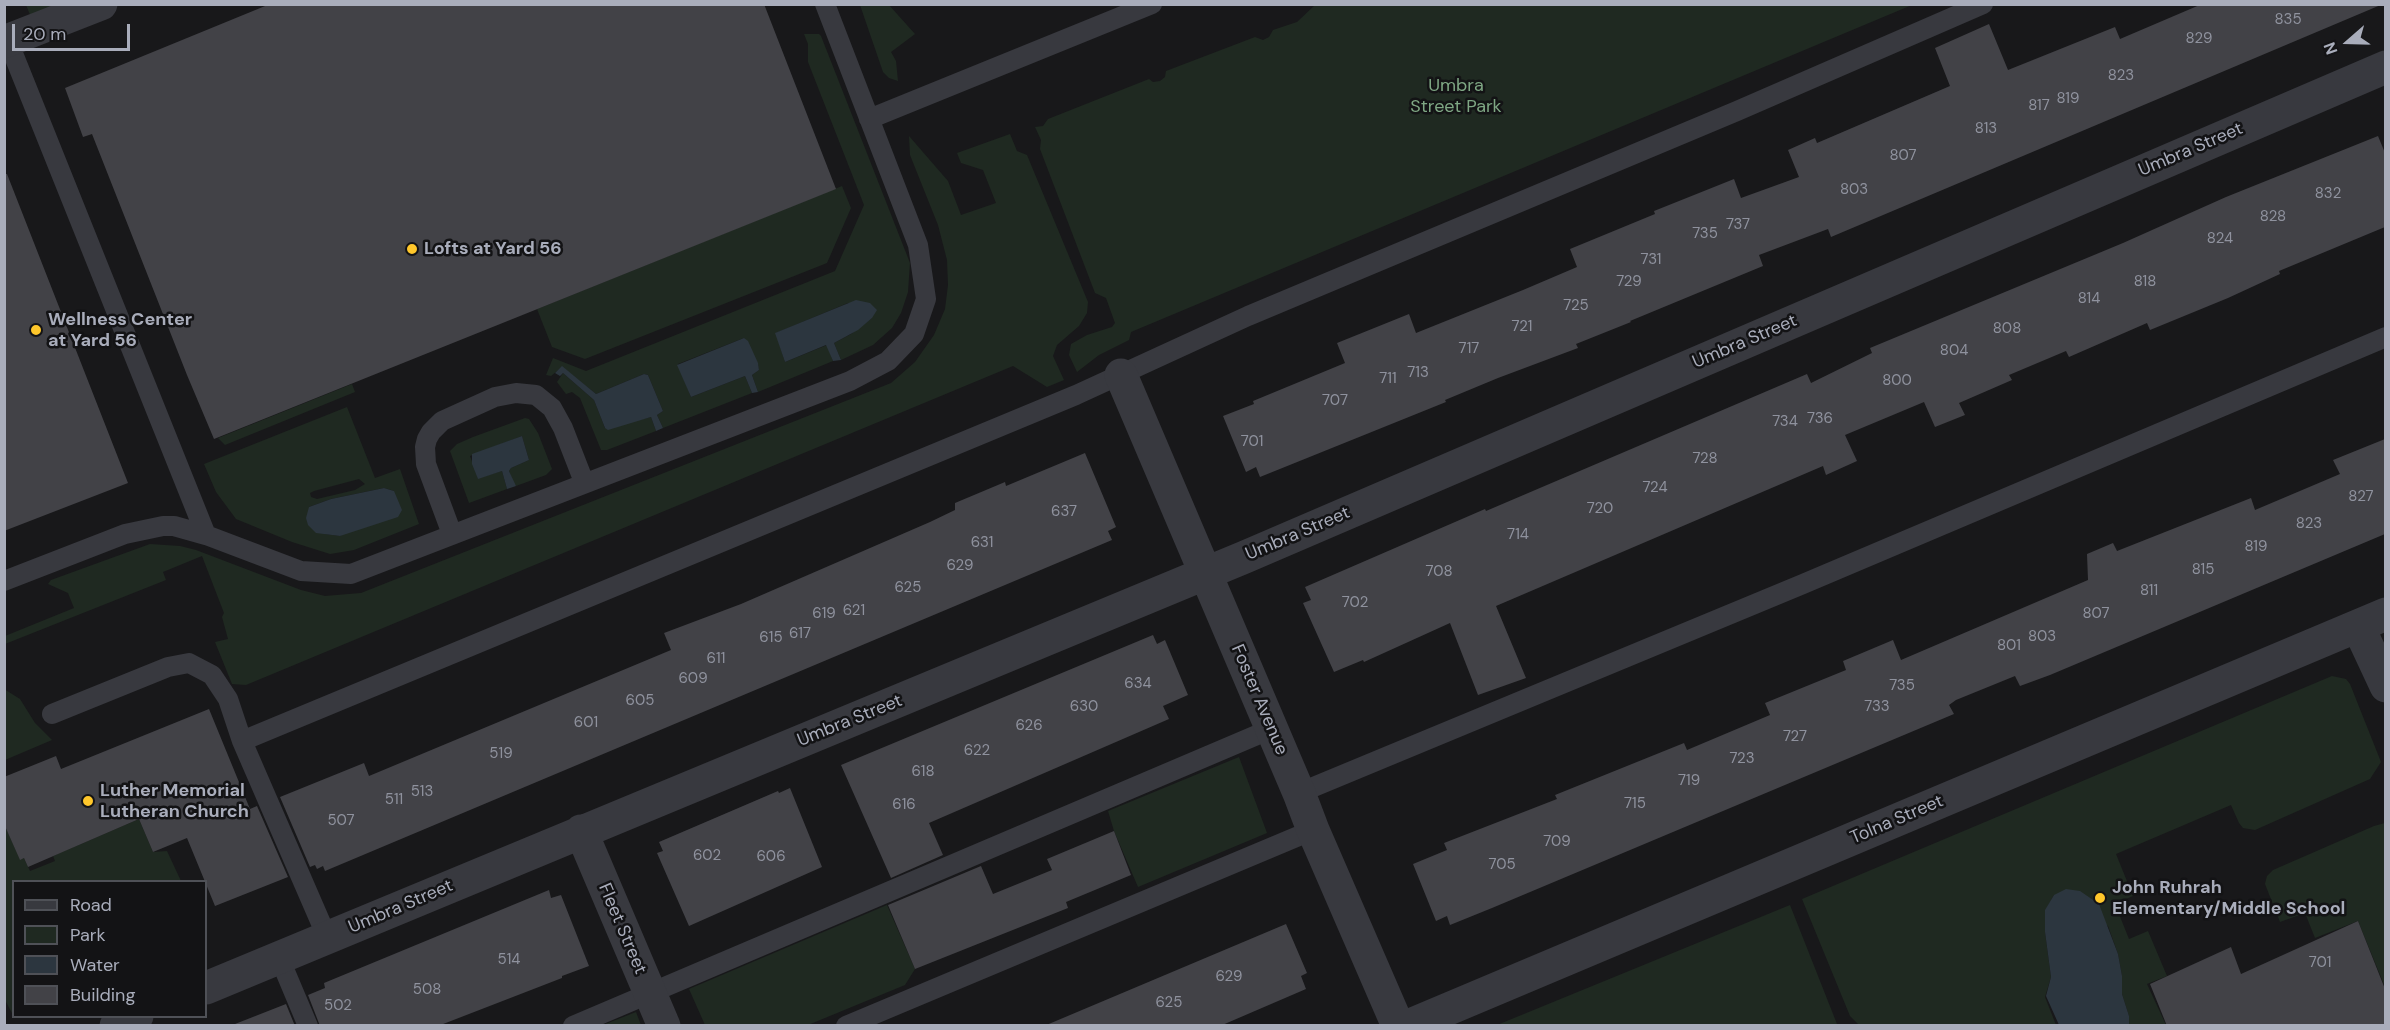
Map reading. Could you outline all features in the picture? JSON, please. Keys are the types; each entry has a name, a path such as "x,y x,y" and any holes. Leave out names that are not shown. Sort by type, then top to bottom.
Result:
{"street":[{"path":"6,42 102,4"},
{"name":"Umbra Street","path":"207,988 1205,573 2385,67"},
{"name":"Foster Avenue","path":"1121,375 1398,1026"},
{"path":"2372,620 2385,686"},
{"name":"Tolna Street","path":"1408,1026 2372,620"},
{"name":"Fleet Street","path":"581,831 664,1026"},
{"path":"116,1026 135,1018"}],"lane":[{"path":"4,581 139,529 174,526 206,535 301,571 351,574 850,381 888,361 914,334 926,299 918,245 825,4"},
{"path":"242,741 591,598 1121,375 1248,316 1737,111 1983,4"},
{"path":"869,118 1145,6"},
{"path":"6,42 206,535"},
{"path":"1299,793 1803,584 2385,337"},
{"path":"452,534 426,464 427,439 442,421 495,397 511,393 536,395 552,408 573,451 584,482"},
{"path":"52,714 168,667 189,663 212,675 228,699 242,741 327,937"},
{"path":"573,1026 1271,729"},
{"path":"846,1026 1313,830"},
{"path":"279,957 308,1026"}],"green space":[{"path":"26,5 64,5 31,17"},
{"path":"860,5 889,5 915,34 891,52 896,61 898,81 889,78 883,72"},
{"name":"Umbra Street Park","path":"1315,5 1912,5 1131,332 1129,340 1099,355 1077,372 1069,355 1071,344 1087,335 1112,327 1115,323 1106,298 1095,293 1040,149 1041,140 1035,127 1043,126 1048,119 1149,79 1153,82 1160,81 1165,77 1166,71 1255,37 1263,40 1269,37 1273,30 1297,22"},
{"path":"804,34 821,36 910,263 908,292 901,313 892,328 873,345 841,360 834,343 851,334 872,318 848,303 776,333 785,362 827,345 833,361 758,392 752,375 759,370 758,364 744,338 678,364 691,397 745,376 752,393 663,428 657,415 663,411 648,375 644,374 596,394 562,367 551,376 546,375 553,358 586,371 835,271 864,205 808,62 808,44"},
{"path":"1010,134 1017,151 1027,155 1088,302 1087,313 1079,326 1057,345 1053,356 1064,380 1047,387 1013,366 246,685 232,684 215,642 228,639 222,617 224,613 202,556 163,572 166,580 5,644 5,636 74,608 68,593 48,584 51,580 150,544 180,546 196,550 301,590 325,596 361,593 891,383 915,362 934,335 945,309 948,285 947,260 938,225 910,155 909,136 948,181 961,215 996,203 983,170 961,163 957,153"},
{"path":"842,186 851,208 827,263 585,359 552,347 537,309"},
{"path":"563,373 594,400 605,428 651,417 656,431 607,450 601,450 580,398 572,392 566,394 557,382"},
{"path":"352,384 355,392 225,445 218,438"},
{"path":"347,407 375,478 400,469 419,524 354,550 330,554 292,542 236,519 216,492 204,464","holes":["359,479 365,484 355,490 317,499 311,497 310,493 314,491","384,488 394,491 340,536 325,534 309,507 331,499"]},
{"path":"525,418 529,419 538,433 552,469 546,475 516,486 514,484 509,471 529,460 522,436 470,456 478,478 502,471 507,489 469,503 450,451 457,444"},
{"path":"2332,676 2346,679 2350,684 2381,762 2370,779 2255,830 2243,828 2231,805 2116,854 2133,896 2115,904 2129,939 2148,931 2167,976 2147,984 2166,1025 2129,1025 2129,1016 2122,994 2118,954 2108,926 2054,895 2045,911 2045,932 2051,977 2045,997 2056,1025 1859,1025 1850,1016 1802,899"},
{"path":"4,689 20,699 35,723 52,740 5,760"},
{"path":"1239,757 1267,833 1138,887 1108,811"},
{"path":"139,819 153,852 167,851 181,880 12,880 12,1013 4,998 4,824 20,859 24,858 30,871 55,861 53,856"},
{"path":"2386,823 2385,987 2358,921 2315,938 2305,913 2280,922 2265,884 2267,876 2273,870 2374,826"},
{"path":"887,905 915,969 905,985 808,1025 705,1025 689,989"},
{"path":"1790,905 1837,1024 1843,1025 1497,1025"},
{"path":"636,1012 641,1025 603,1025"}],"water":[{"path":"856,300 870,303 877,310 872,318 858,330 834,343 841,360 833,361 826,345 785,362 775,333"},
{"path":"744,338 748,341 758,363 759,370 752,375 758,392 752,393 745,376 691,397 677,365"},
{"path":"562,366 596,394 644,374 648,375 663,411 657,415 663,428 656,431 651,417 608,430 605,428 594,400 563,373 560,376 555,373"},
{"path":"522,436 529,460 509,471 516,486 507,489 502,471 478,479 472,464 472,454"},
{"path":"384,488 394,491 402,510 398,517 340,536 316,533 308,525 306,518 309,507 331,499"},
{"path":"2066,889 2080,891 2099,904 2118,954 2122,994 2129,1016 2129,1025 2059,1025 2046,996 2051,977 2045,932 2045,910 2054,895"}],"building":[{"name":"Lofts at Yard 56","path":"270,4 764,4 836,189 214,439 92,134 83,137 65,88"},
{"path":"2202,4 2383,4 1831,237 1828,229 1759,255 1763,266 1576,344 1578,348 1498,378 1445,400 1446,402 1260,477 1256,467 1246,472 1223,416 1254,404 1253,401 1345,363 1337,343 1409,314 1416,333 1523,290 1577,267 1570,249 1655,214 1654,211 1734,179 1741,198 1799,177 1788,150 1815,138 1817,143 1950,86 1935,48 1989,24 2008,70 2115,27 2120,39"},
{"path":"2378,136 2385,153 2385,227 2279,271 2280,274 2228,298 2150,330 2147,323 2069,357 2066,351 2009,375 2012,380 1959,403 1965,415 1935,427 1924,402 1845,435 1857,461 1826,475 1823,466 1496,606 1526,678 1478,695 1450,623 1364,662 1363,660 1334,672 1303,603 1311,600 1305,587 1807,374 1811,383 1872,353 1870,348 2123,243 2226,197"},
{"name":"Wellness Center at Yard 56","path":"4,174 7,174 128,483 4,531"},
{"path":"2385,439 2385,534 2050,675 2020,686 2015,676 1956,700 1949,705 1954,714 1492,908 1450,925 1447,916 1436,921 1413,864 1447,850 1444,843 1557,799 1555,795 1684,743 1687,750 1770,715 1765,703 1846,670 1843,661 1893,640 1901,660 2088,580 2087,554 2113,543 2117,551 2251,498 2255,510 2340,474 2333,460"},
{"path":"1085,453 1116,527 1108,531 1112,540 325,871 323,866 317,869 315,865 310,867 280,797 364,763 369,776 671,650 664,633 741,604 930,522 955,510 955,503 1005,482 1006,486"},
{"path":"1153,635 1157,644 1165,640 1188,695 1163,706 1169,719 929,823 943,855 891,878 841,765"},
{"path":"209,709 250,809 257,806 288,877 215,906 207,887 207,880 204,880 187,838 153,852 139,819 28,867 24,858 20,860 4,824 4,777 56,756 61,769"},
{"path":"790,788 822,867 689,926 657,853 663,851 659,842"},
{"path":"1114,831 1131,875 1066,902 1068,908 915,969 888,905 981,866 993,894 1052,870 1047,859"},
{"path":"549,890 551,898 561,895 589,966 438,1026 320,1026 308,995 325,988 324,983"},
{"name":"John Ruhrah Elementary/Middle School","path":"2358,921 2385,989 2385,1026 2167,1026 2150,984 2231,947 2241,974"},
{"path":"1286,924 1307,973 1301,976 1306,989 1220,1026 1044,1026"},
{"path":"286,1004 295,1026 235,1026 235,1024"}],"place":[{"name":"Lofts at Yard 56","path":"412,249"},
{"name":"Wellness Center at Yard 56","path":"36,330"},
{"name":"Luther Memorial Lutheran Church","path":"88,801"},
{"name":"John Ruhrah Elementary/Middle School","path":"2100,898"}]}
